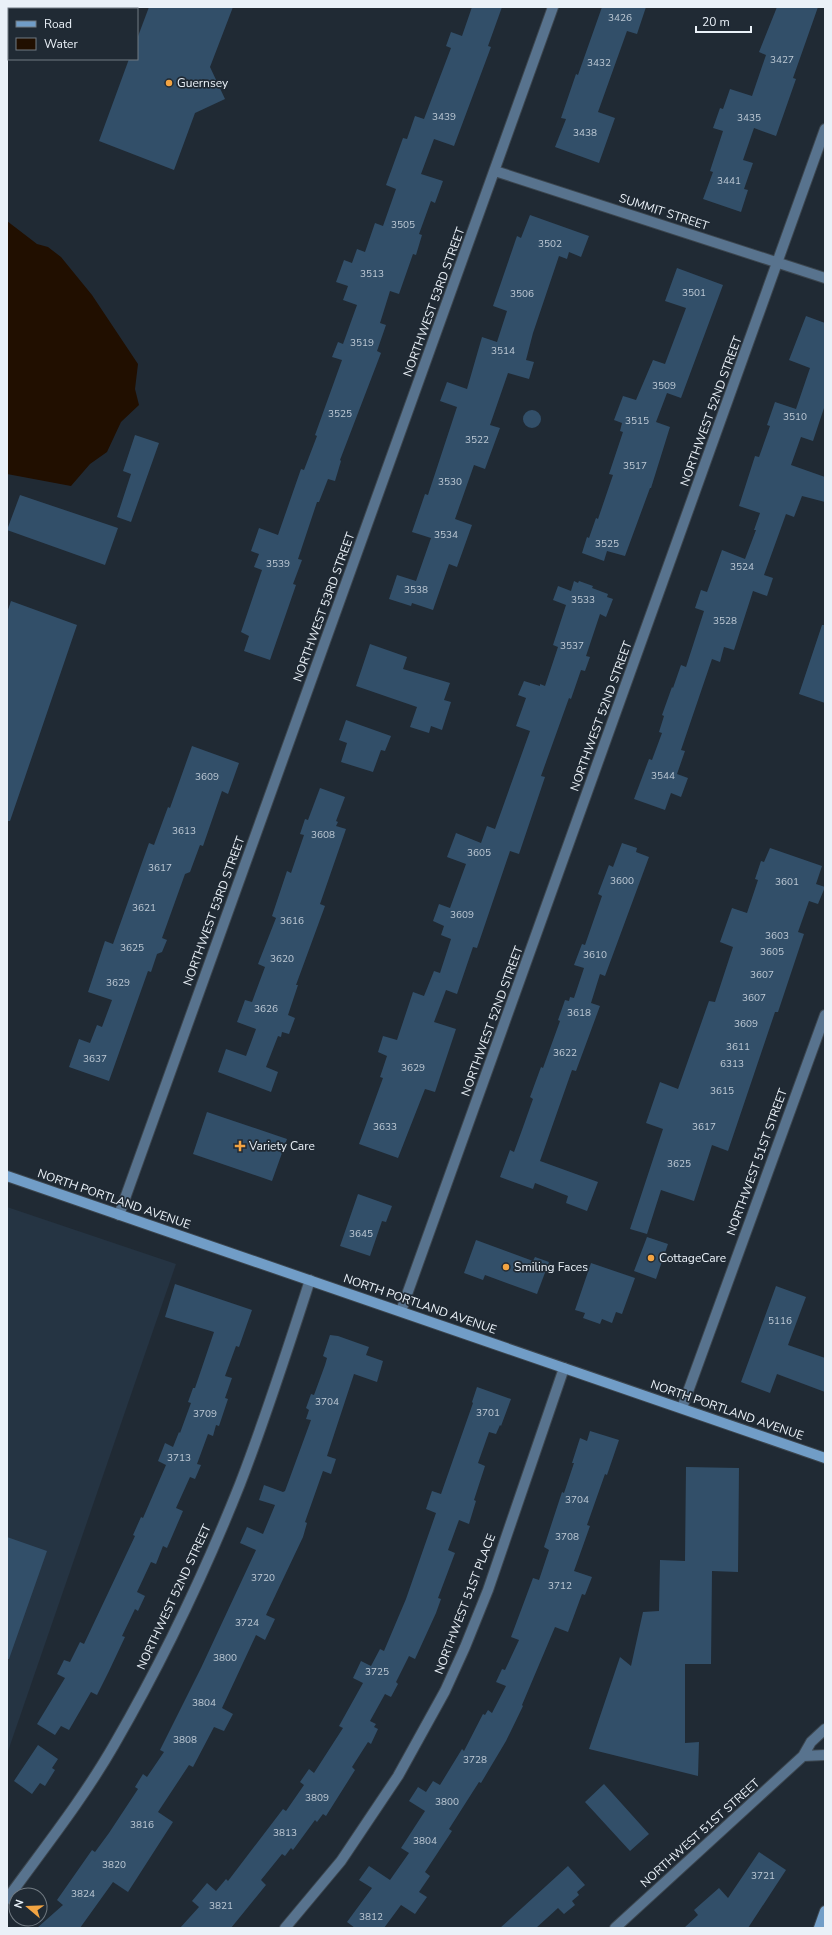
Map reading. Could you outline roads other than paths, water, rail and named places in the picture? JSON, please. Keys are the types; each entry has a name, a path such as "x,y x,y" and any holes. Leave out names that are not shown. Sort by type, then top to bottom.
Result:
{"main road":[{"name":"NORTH PORTLAND AVENUE","path":"7,1176 825,1458"},
{"path":"819,1928 825,1911"}],"street":[{"name":"NORTHWEST 53RD STREET","path":"119,1214 553,7"},
{"name":"NORTHWEST 52ND STREET","path":"401,1311 825,129"},
{"name":"SUMMIT STREET","path":"495,171 825,278"},
{"name":"NORTHWEST 51ST STREET","path":"682,1408 825,1016"},
{"name":"NORTHWEST 52ND STREET","path":"7,1899 74,1807 114,1746 152,1676 198,1579 239,1485 267,1412 310,1280"},
{"name":"NORTHWEST 51ST PLACE","path":"285,1928 345,1855 398,1776 445,1691 488,1590 564,1368"},
{"name":"NORTHWEST 51ST STREET","path":"615,1928 803,1756 811,1742 825,1729"},
{"path":"803,1756 825,1755"}],"water":[{"path":"7,221 37,244 48,247 61,257 92,295 138,364 135,389 139,405 121,422 107,452 90,464 71,486 7,474"}],"place":[{"name":"Guernsey","path":"169,83"},
{"name":"Variety Care","path":"240,1146"},
{"name":"CottageCare","path":"651,1258"},
{"name":"Smiling Faces","path":"506,1267"}]}
